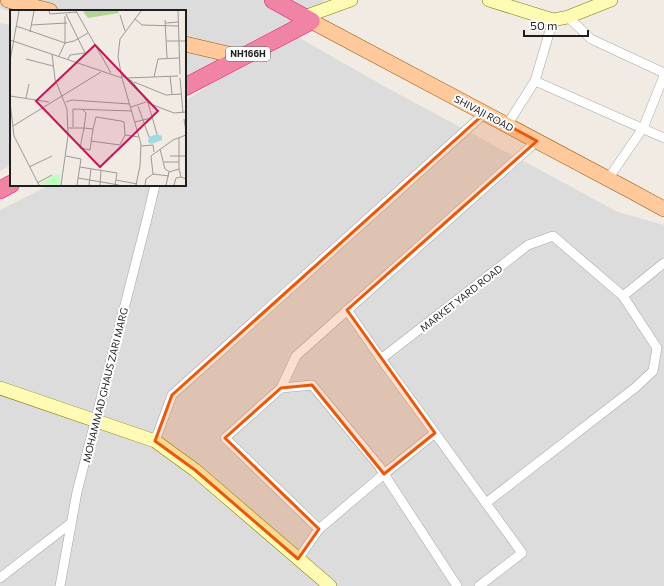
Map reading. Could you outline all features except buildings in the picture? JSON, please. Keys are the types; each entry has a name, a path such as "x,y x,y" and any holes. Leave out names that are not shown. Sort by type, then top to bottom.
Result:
{"highway":[{"path":"273,0 307,19"},
{"path":"186,76 228,54 307,19"},
{"name":"NH166H","path":"186,86 307,19"},
{"path":"0,178 10,173"},
{"path":"0,190 10,185"}],"main road":[{"path":"8,0 46,10"},
{"path":"307,19 338,3 351,0"},
{"path":"488,0 553,20 568,17 611,0"},
{"name":"SHIVAJI ROAD","path":"307,19 537,140 664,210"},
{"path":"186,44 228,54"},
{"path":"0,388 155,441 195,470 330,586"}],"street":[{"path":"568,17 591,39 664,75 643,128 608,178"},
{"path":"507,125 535,81 553,20"},
{"path":"535,81 664,138"},
{"path":"155,441 172,395 485,113"},
{"path":"319,529 225,438 281,388 296,356 537,140"},
{"name":"MOHAMMAD GHAUS ZARI MARG","path":"60,586 77,492 155,186"},
{"name":"MARKET YARD ROAD","path":"381,359 528,245 553,236 623,296"},
{"path":"486,503 636,387 653,371 656,348 623,296 664,263"},
{"path":"347,310 522,553 479,586"},
{"path":"281,388 312,385 379,466 457,586"},
{"path":"298,559 319,529 435,433"},
{"path":"0,578 72,523"}],"highlighted area":[{"path":"485,113 537,141 347,310 435,433 384,474 312,385 281,388 225,438 319,529 298,559 195,470 155,441 172,395"}],"shaded area":[{"path":"0,0 325,0 304,17 186,76 186,67 190,68 186,66 186,10 10,10 10,12 0,8"},
{"path":"0,23 10,25 10,166 0,171"},
{"path":"289,32 382,85 618,212 664,225 664,586 0,586 0,210 48,186 186,186 186,100"}]}
